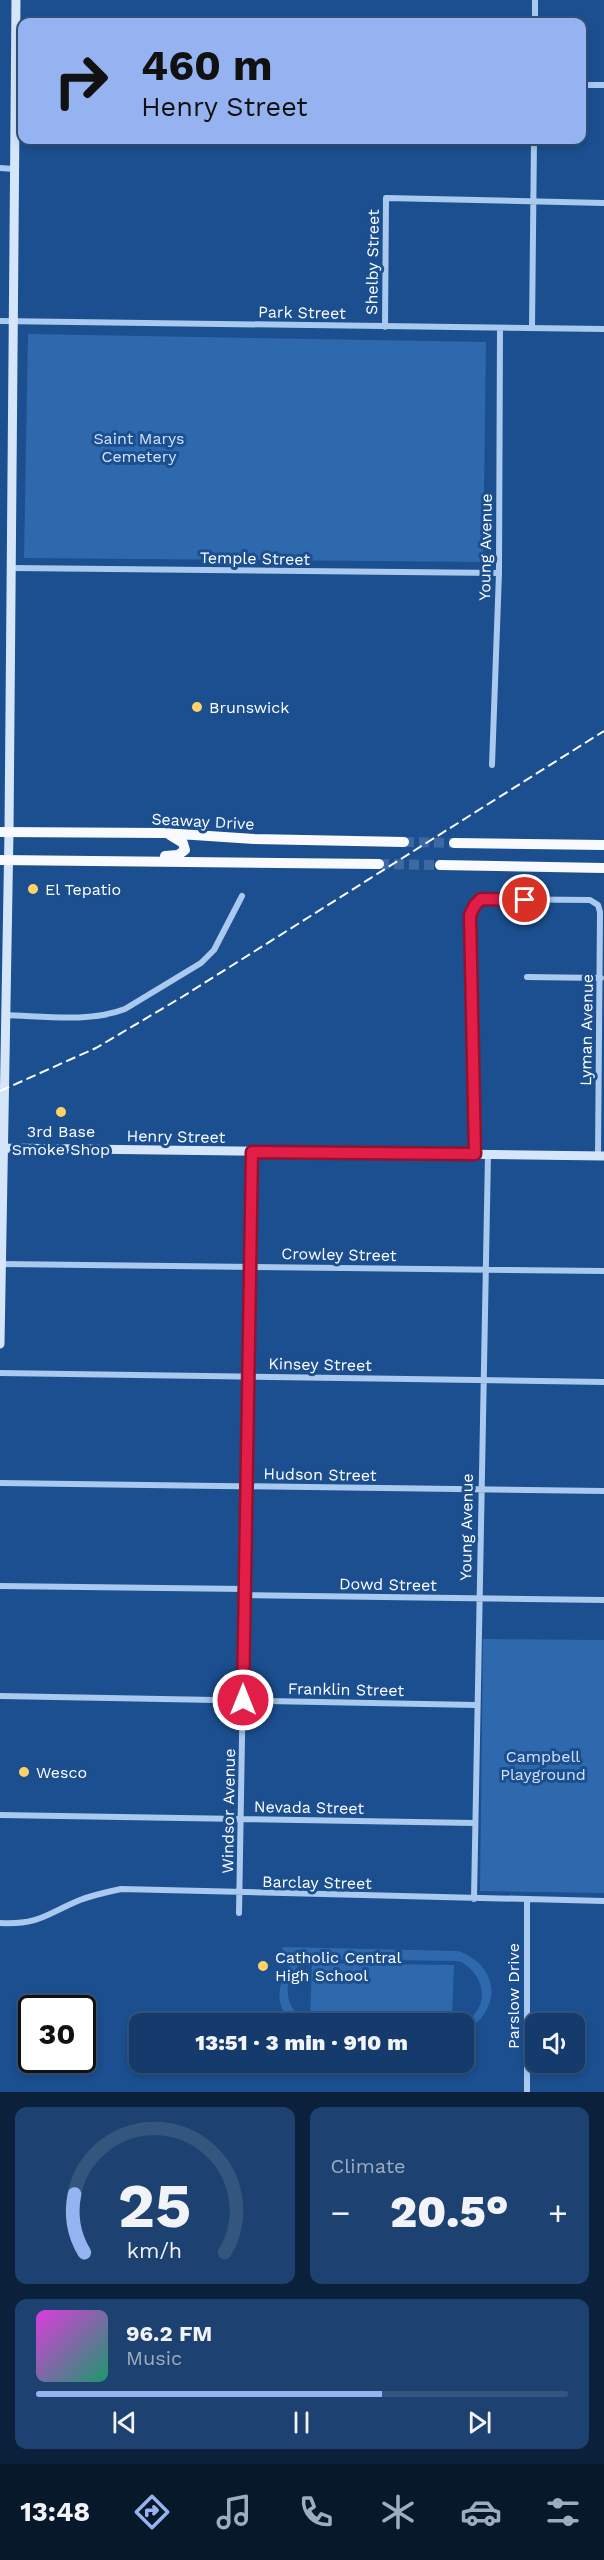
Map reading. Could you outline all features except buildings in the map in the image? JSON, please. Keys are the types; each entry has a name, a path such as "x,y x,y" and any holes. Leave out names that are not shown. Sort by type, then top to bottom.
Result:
{"highway":[{"name":"Seaway Drive","path":"4,832 164,833 255,839 404,842"},
{"path":"27,861 41,855 158,856 178,855 184,852 183,843 164,833"},
{"path":"454,843 604,845"},
{"path":"4,860 379,864"},
{"path":"440,865 604,868"}],"main road":[{"path":"0,1344 5,1015 4,832 12,568 16,0"},
{"name":"Henry Street","path":"2,1148 601,1156"}],"street":[{"path":"535,0 535,18"},
{"path":"586,85 604,85"},
{"path":"532,328 534,144"},
{"path":"0,168 14,169"},
{"name":"Shelby Street","path":"385,327 386,198 533,201"},
{"path":"533,201 604,203"},
{"name":"Park Street","path":"0,321 604,329"},
{"name":"Young Avenue","path":"492,765 499,573 500,328"},
{"name":"Temple Street","path":"12,568 499,573"},
{"path":"5,1015 89,1016 115,1013 125,1009 201,963 214,950 242,896"},
{"name":"Lyman Avenue","path":"475,1154 470,915 481,899 590,900 598,905 600,912 601,1156"},
{"path":"527,977 602,978"},
{"name":"Windsor Avenue","path":"239,1913 252,1152"},
{"name":"Young Avenue","path":"474,1899 488,1154"},
{"name":"Crowley Street","path":"1,1264 604,1272"},
{"name":"Kinsey Street","path":"0,1373 604,1382"},
{"name":"Hudson Street","path":"0,1483 604,1491"},
{"name":"Dowd Street","path":"0,1586 604,1600"},
{"name":"Franklin Street","path":"0,1696 476,1705"},
{"name":"Nevada Street","path":"0,1815 474,1823"},
{"name":"Barclay Street","path":"0,1923 21,1923 43,1919 78,1901 121,1889 240,1894 604,1901"},
{"name":"Parslow Drive","path":"527,1900 527,2092"}],"green space":[{"name":"Saint Marys Cemetery","path":"28,334 486,342 483,562 24,558"},
{"name":"Campbell Playground","path":"483,1639 604,1640 604,1893 480,1891"},
{"path":"283,1947 458,1951 472,1958 482,1967 489,1978 490,2001 485,2013 474,2024 474,2014 478,2009 482,1991 475,1974 459,1961 306,1959 292,1974 289,1983 289,2001 296,2013 285,2013 280,2001 281,1985 292,1961 281,1959"},
{"path":"312,1963 454,1965 452,2013 310,2013"}],"tunnel":[{"path":"404,842 454,843"},
{"path":"379,864 440,865"}],"railway":[{"path":"0,1091 96,1048 182,997 604,731"}],"place":[{"name":"Brunswick","path":"197,707"},
{"name":"El Tepatio","path":"33,889"},
{"name":"3rd Base Smoke Shop","path":"61,1112"},
{"name":"Wesco","path":"24,1772"},
{"name":"Catholic Central High School","path":"263,1966"}],"route":[{"path":"243,1700 252,1152 475,1154 470,915 481,899 525,900"}]}
